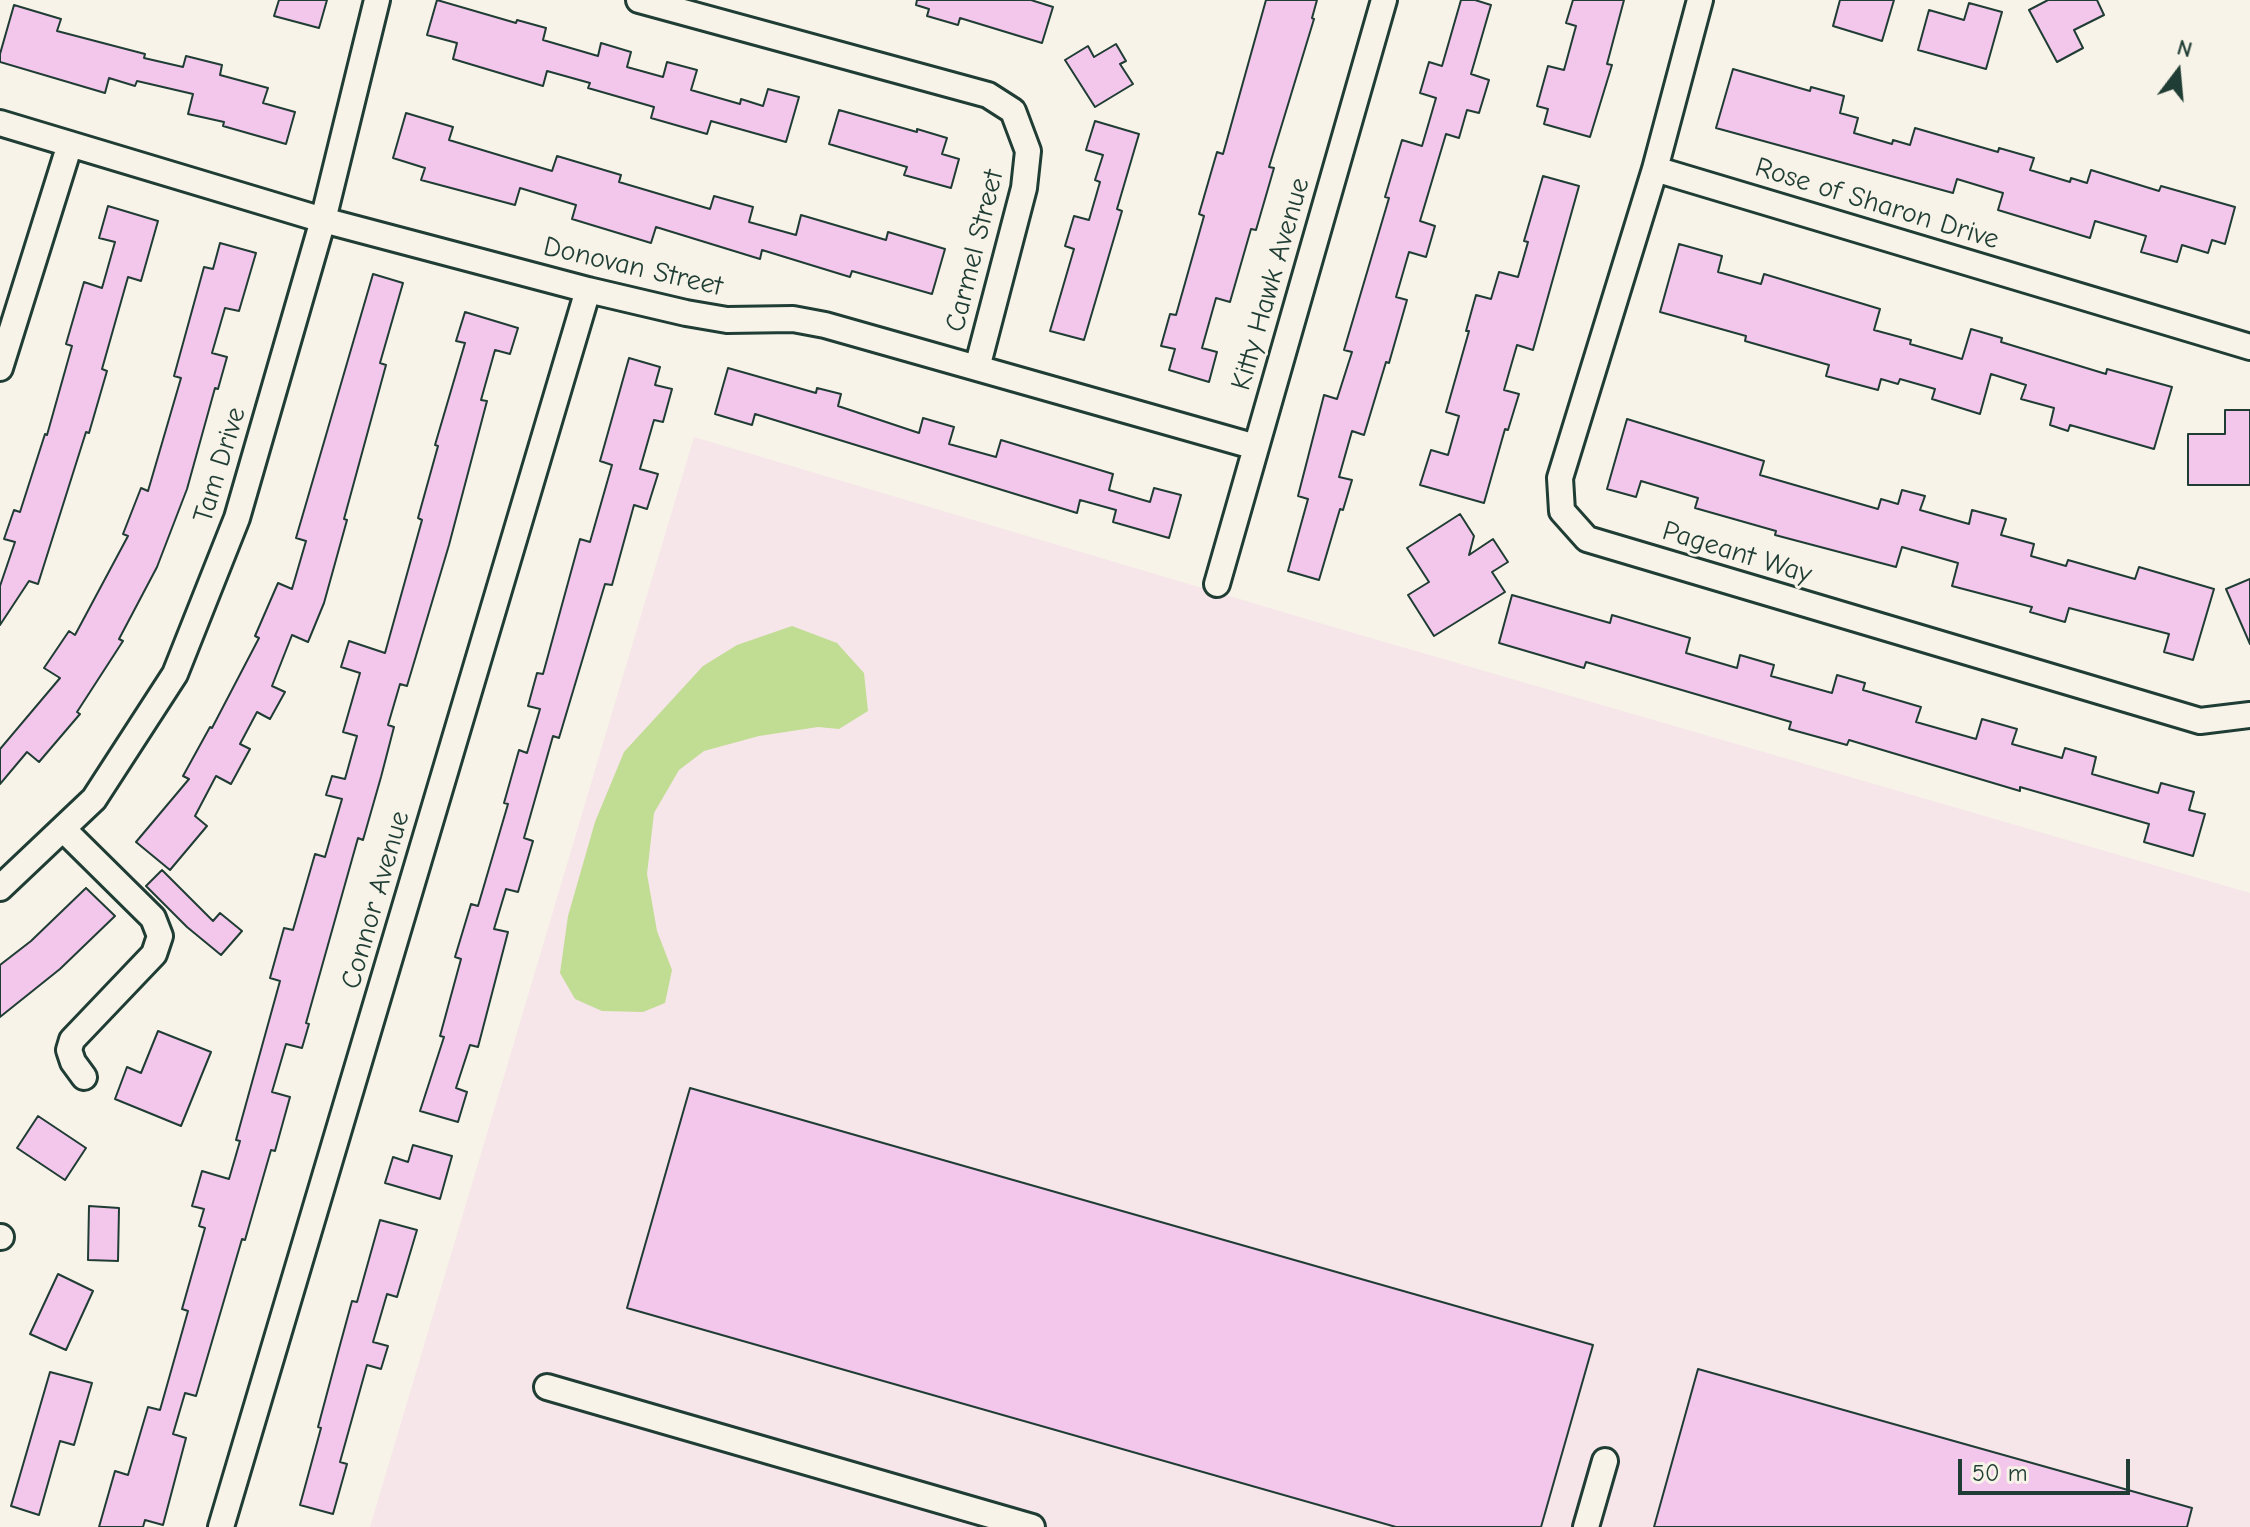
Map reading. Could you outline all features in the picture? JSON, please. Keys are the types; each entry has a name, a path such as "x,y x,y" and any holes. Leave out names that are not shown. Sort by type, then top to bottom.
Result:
{"street":[{"name":"Tam Drive","path":"0,888 94,799 175,674 237,518 323,220 377,0"},
{"name":"Carmel Street","path":"639,0 988,95 1013,111 1028,151 1024,188 977,368"},
{"name":"Kitty Hawk Avenue","path":"1217,584 1384,0"},
{"path":"1655,169 1700,0"},
{"name":"Donovan Street","path":"0,123 323,220 588,290 727,320 793,319 825,325 1256,447"},
{"path":"0,368 70,144"},
{"name":"Rose of Sharon Drive","path":"1655,169 2250,347"},
{"name":"Pageant Way","path":"1655,169 1560,478 1562,511 1587,539 2200,721 2250,715"},
{"name":"Connor Avenue","path":"221,1527 588,290"},
{"path":"63,829 153,918 160,936 154,954 72,1040 69,1050 84,1077"},
{"path":"547,1387 1032,1527"},
{"path":"1586,1527 1605,1461"}],"shaded area":[{"path":"694,437 1357,634 2250,893 2250,1527 370,1527"}],"green space":[{"path":"792,626 837,643 864,673 868,711 839,729 818,727 759,736 704,751 679,770 654,813 647,874 657,931 672,970 665,1003 643,1012 602,1011 575,999 560,973 568,916 595,822 624,752 703,666 737,645"}],"building":[{"path":"279,0 327,0 319,28 274,16"},
{"path":"437,0 516,23 517,20 546,28 543,40 598,56 601,43 631,52 627,67 663,77 667,62 697,70 691,90 740,104 741,99 763,106 768,89 799,97 786,142 711,121 707,134 651,118 654,107 588,88 590,83 547,71 543,86 453,59 457,43 427,35"},
{"path":"917,0 1031,0 1053,7 1042,43 960,18 958,25 927,16 929,9 916,5"},
{"path":"1266,0 1317,0 1269,167 1274,168 1256,230 1251,229 1230,302 1216,298 1202,348 1217,352 1209,382 1169,370 1175,349 1161,346 1170,314 1176,315 1204,216 1199,214 1217,152 1223,154"},
{"path":"1461,0 1491,5 1471,74 1489,80 1479,113 1467,110 1459,138 1446,134 1420,221 1435,226 1426,257 1409,252 1396,297 1407,300 1364,435 1352,431 1339,477 1352,480 1319,580 1288,571 1308,499 1298,496 1324,395 1337,399 1352,352 1344,350 1389,198 1385,197 1402,140 1422,146 1436,98 1420,93 1429,62 1442,66"},
{"path":"1573,0 1624,0 1607,64 1612,65 1590,137 1544,124 1548,109 1537,106 1548,66 1564,70 1576,26 1566,23"},
{"path":"1840,0 1894,0 1882,41 1833,26"},
{"path":"2048,0 2097,0 2104,15 2074,30 2083,48 2057,62 2029,10"},
{"path":"1969,3 2002,12 1986,69 1918,50 1929,10 1964,20"},
{"path":"14,5 61,19 57,31 183,67 186,56 222,65 220,75 268,88 263,103 295,112 286,144 223,126 224,122 188,114 193,94 137,81 135,86 109,78 105,93 0,62"},
{"path":"1116,44 1126,61 1120,64 1133,84 1095,107 1065,60 1088,46 1094,57"},
{"path":"1733,69 1810,91 1811,87 1844,96 1840,113 1858,118 1854,133 1892,144 1893,140 1910,145 1915,128 1998,152 1999,148 2034,158 2030,170 2070,182 2071,178 2087,183 2091,170 2159,191 2161,186 2235,207 2225,244 2212,240 2208,253 2182,245 2177,262 2141,252 2146,236 2095,221 2090,238 1998,210 2003,193 1957,179 1953,193 1716,128"},
{"path":"839,110 947,138 942,154 959,159 951,188 904,175 907,167 829,144"},
{"path":"406,113 453,127 449,140 552,171 557,156 621,175 619,182 710,209 714,196 753,207 749,222 796,235 801,215 886,240 888,232 945,249 932,294 852,271 850,277 762,250 760,259 656,227 651,243 572,219 576,205 520,188 515,205 421,180 425,168 393,158"},
{"path":"1095,121 1139,134 1117,209 1122,211 1084,340 1050,331 1074,249 1065,246 1074,216 1089,220 1100,182 1095,180 1103,155 1086,150"},
{"path":"1543,176 1579,186 1533,350 1517,345 1504,390 1519,394 1508,430 1505,429 1484,503 1420,485 1431,450 1448,455 1459,416 1446,412 1476,295 1491,299 1499,272 1518,277 1528,242 1524,241"},
{"path":"108,206 158,221 141,281 128,277 102,369 107,371 89,433 86,432 38,584 29,581 0,625 0,586 15,542 4,539 14,510 20,512 47,435 72,346 66,344 84,282 102,288 115,242 99,238"},
{"path":"220,243 256,253 239,311 225,308 212,353 227,357 218,389 215,388 187,489 157,567 119,639 123,641 77,712 80,714 39,762 27,752 0,784 0,749 60,678 44,668 69,631 75,635 128,536 123,534 141,488 148,491 181,378 174,376 204,267 213,269"},
{"path":"1679,244 1722,256 1718,272 1761,284 1764,274 1880,309 1874,330 1911,340 1910,344 1962,359 1971,329 2002,338 2001,342 2106,374 2107,369 2172,387 2154,449 2070,425 2068,431 2050,425 2054,408 2021,399 2026,385 1991,374 1980,414 1932,399 1935,389 1900,379 1898,384 1881,379 1878,390 1826,376 1829,365 1745,341 1746,336 1660,312"},
{"path":"373,274 403,283 380,363 386,365 324,603 308,642 292,635 272,686 285,692 270,719 257,712 240,744 250,749 231,784 216,776 195,816 207,826 170,870 136,842 189,779 183,776 259,638 255,636 278,583 292,589 306,541 296,538"},
{"path":"465,312 518,328 510,354 495,350 481,400 487,401 449,545 407,686 400,684 388,725 394,727 381,777 363,840 358,838 306,1023 309,1024 302,1048 286,1044 272,1092 290,1097 245,1240 242,1239 196,1396 185,1393 173,1434 186,1438 163,1525 145,1520 143,1527 99,1527 115,1471 128,1475 148,1407 160,1410 188,1311 182,1309 205,1228 199,1226 204,1209 192,1206 202,1171 229,1179 240,1141 236,1140 280,981 270,978 284,928 293,930 315,854 325,857 342,799 326,795 332,776 345,779 357,736 343,732 360,673 341,667 349,641 385,653 422,520 418,518 438,446 435,445 465,343 456,341"},
{"path":"629,358 660,367 655,385 672,389 663,422 654,420 640,469 658,474 647,509 634,505 612,585 605,584 559,738 553,736 524,838 533,841 518,892 506,889 494,929 508,932 478,1047 470,1045 456,1088 467,1092 458,1122 420,1111 444,1037 440,1036 461,959 455,957 471,904 478,906 508,804 504,803 519,750 527,753 540,709 528,706 537,673 543,674 580,539 590,542 612,465 600,461"},
{"path":"728,368 816,393 817,388 841,394 838,406 919,433 923,418 954,427 949,444 996,457 1001,440 1113,474 1109,490 1150,502 1154,488 1181,495 1169,538 1113,522 1116,510 1080,500 1077,513 755,414 752,425 715,414"},
{"path":"2225,410 2250,410 2250,485 2188,485 2188,434 2225,434"},
{"path":"1627,419 1764,461 1760,475 1878,509 1881,499 1898,504 1902,490 1925,496 1920,510 1969,524 1972,510 2006,519 2001,535 2034,544 2031,556 2066,566 2068,560 2135,579 2139,567 2214,589 2193,660 2164,652 2169,634 2069,608 2065,622 2030,612 2032,607 1952,586 1958,563 1902,547 1896,567 1775,535 1776,531 1695,508 1698,498 1641,481 1636,497 1607,489"},
{"path":"1460,514 1474,536 1469,555 1493,539 1508,562 1492,572 1505,592 1434,636 1408,595 1429,582 1407,548"},
{"path":"2250,579 2250,644 2226,589"},
{"path":"1512,595 1610,623 1612,615 1690,638 1686,653 1737,668 1740,655 1774,665 1771,676 1832,693 1837,675 1865,683 1863,690 1921,707 1916,722 1976,739 1982,719 2017,729 2012,744 2062,758 2065,748 2096,757 2092,774 2158,793 2161,783 2194,792 2189,810 2205,814 2193,856 2144,842 2149,824 2020,787 2020,791 1849,740 1847,745 1789,729 1791,722 1586,662 1584,668 1499,643"},
{"path":"162,870 213,921 220,913 242,931 221,955 187,927 146,886"},
{"path":"86,888 115,916 60,969 0,1017 0,965 31,941"},
{"path":"158,1031 211,1052 181,1126 115,1099 127,1067 141,1073"},
{"path":"690,1088 1593,1345 1541,1527 1396,1527 627,1308"},
{"path":"38,1116 86,1148 65,1180 17,1148"},
{"path":"413,1145 452,1156 440,1199 385,1183 393,1157 408,1162"},
{"path":"89,1206 119,1208 118,1261 88,1260"},
{"path":"380,1220 417,1230 397,1297 387,1294 373,1342 388,1346 381,1369 367,1365 340,1462 347,1464 333,1514 300,1505 352,1301 357,1302"},
{"path":"58,1274 93,1291 66,1350 30,1334"},
{"path":"1698,1369 2192,1508 2187,1527 1654,1527"},
{"path":"50,1372 92,1383 74,1445 60,1441 39,1515 11,1506"}]}
